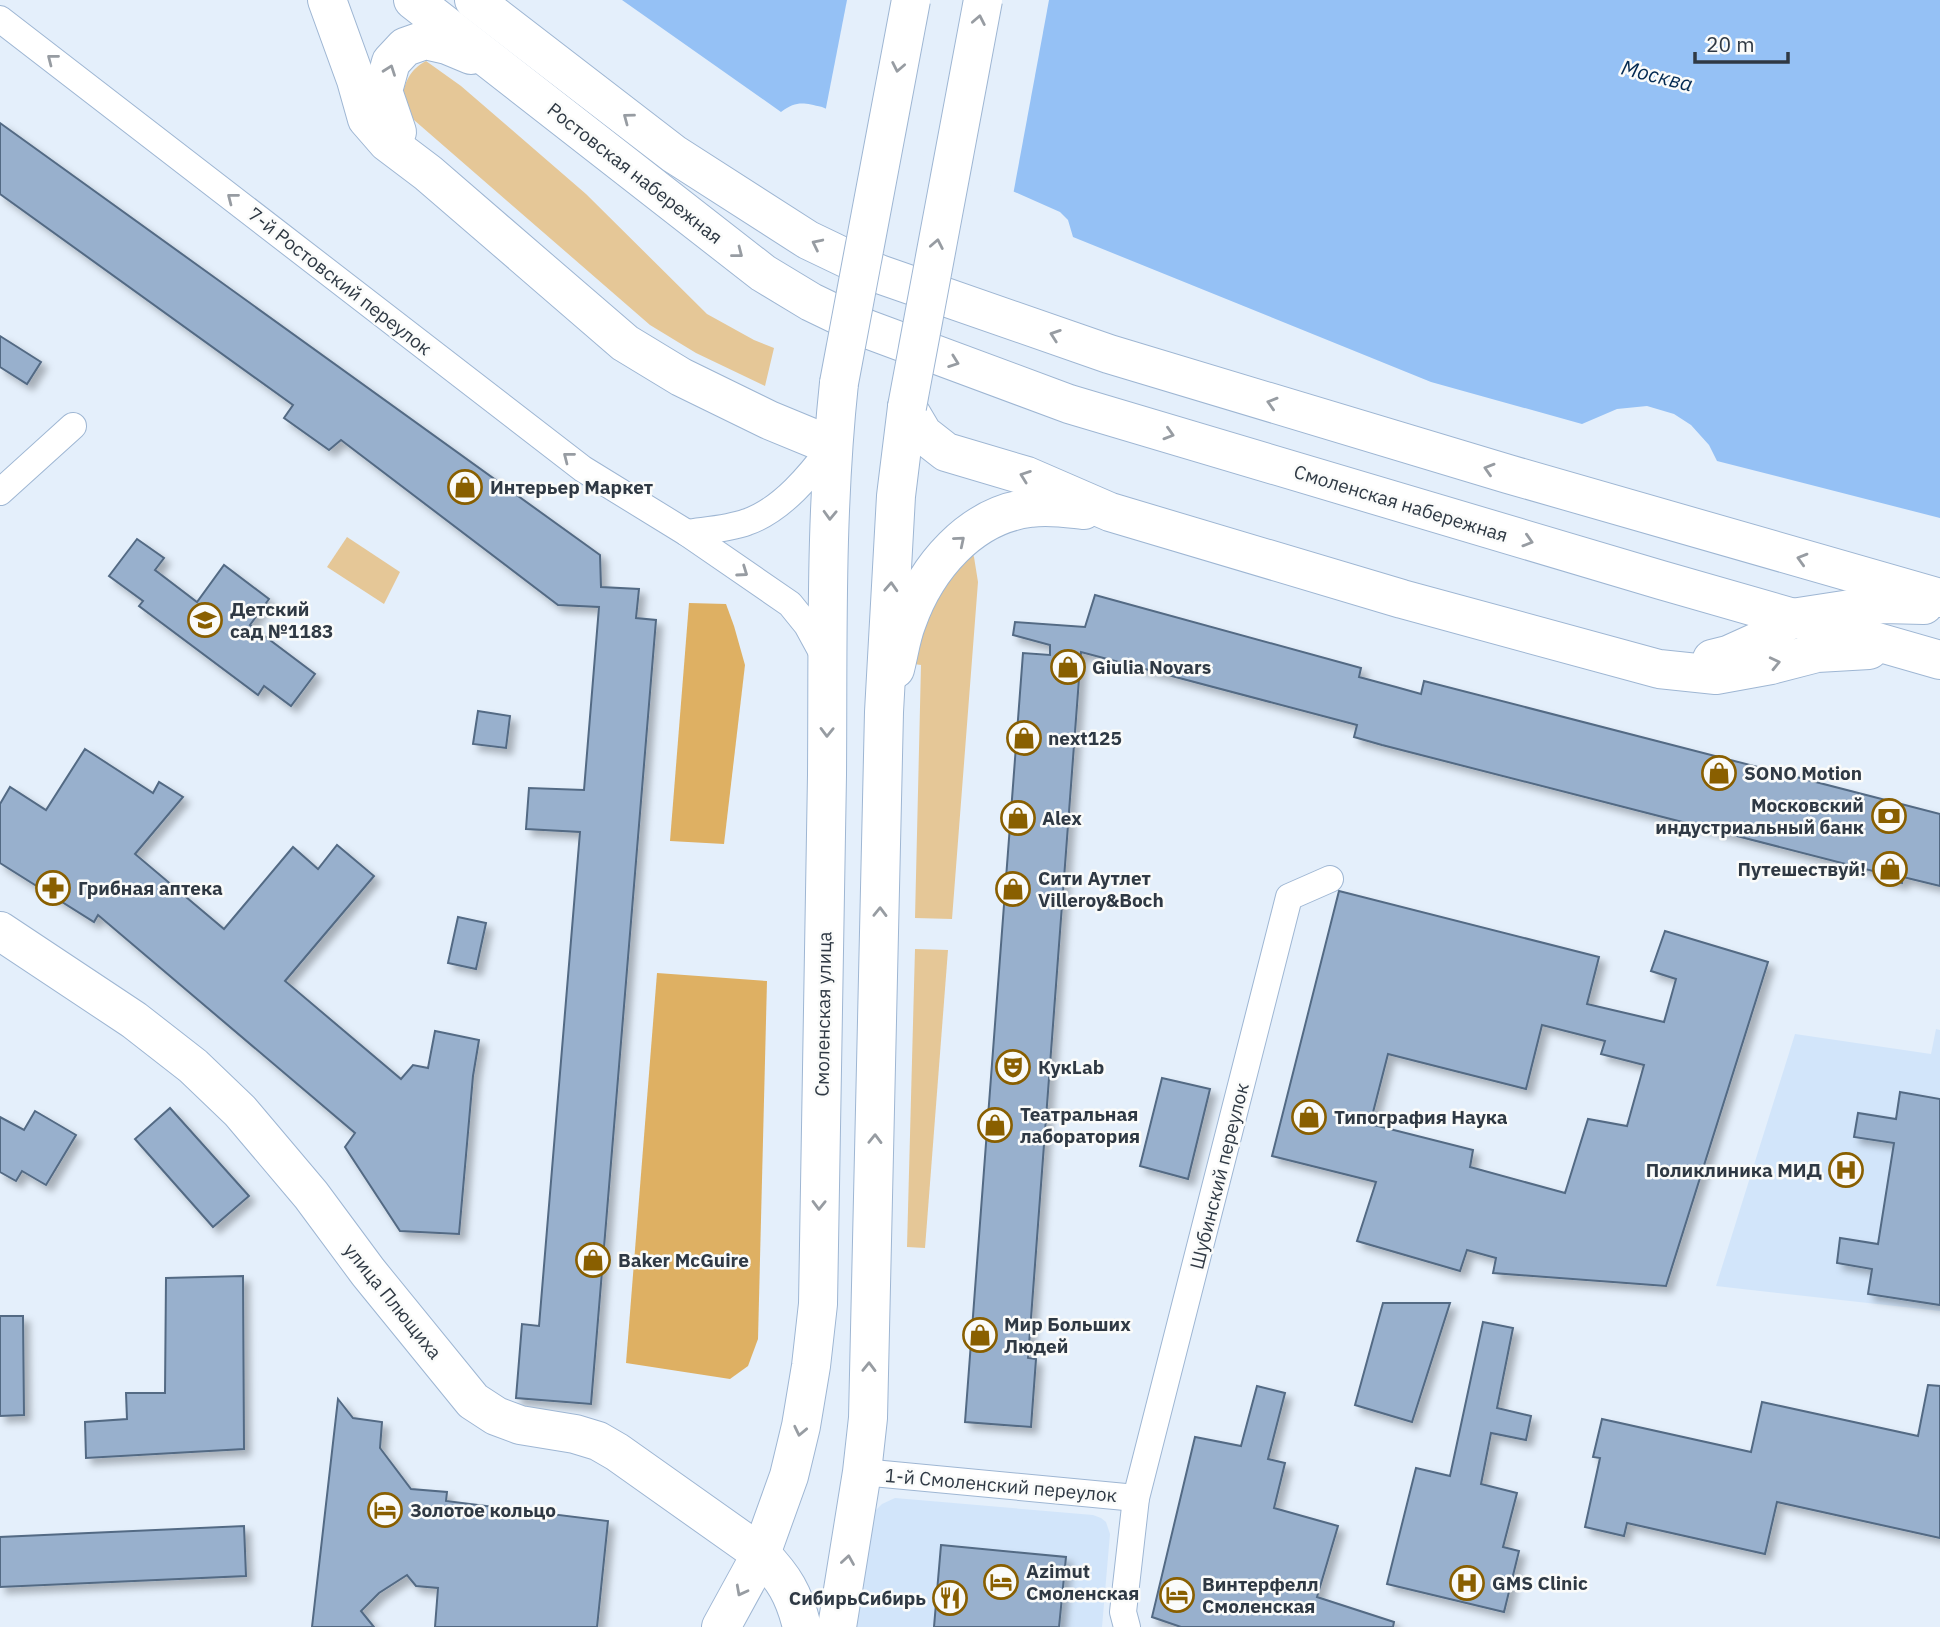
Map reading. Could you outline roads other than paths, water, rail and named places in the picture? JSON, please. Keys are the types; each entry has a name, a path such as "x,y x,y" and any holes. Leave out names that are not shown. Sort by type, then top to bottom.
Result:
{"main road":[{"path":"327,0 367,119 387,142 428,173 625,343 681,377 769,420 832,446"},
{"name":"Ростовская набережная","path":"413,0 763,273 811,302 867,330"},
{"name":"Ростовская набережная","path":"474,0 674,154 808,240 878,274 1109,354 1495,470 1940,598"},
{"name":"Смоленская улица","path":"721,1627 761,1554 789,1476 811,1366 818,1304 832,446 839,383 911,0"},
{"path":"837,1627 868,1418 884,712 896,496 907,407 983,0"},
{"path":"428,173 396,131 383,91 391,62 405,47 425,40 447,45 499,66"},
{"name":"Смоленская набережная","path":"867,330 1069,404 1927,656"},
{"path":"907,407 923,433 947,452 1027,476 1110,512 1402,599 1659,669 1716,675 1817,653 1865,650 1927,656"},
{"path":"884,712 907,622 928,578 950,549 979,525 1017,510 1053,507 1110,512"},
{"path":"1672,583 1698,598 1714,612 1718,623 1718,638 1711,651 1698,663"},
{"path":"1659,669 1698,663 1728,654 1759,640 1793,618 1883,604 1940,605"},
{"name":"улица Плющиха","path":"0,930 134,1020 193,1066 240,1111 311,1195 368,1272 473,1401 496,1416 520,1425 575,1434 598,1441 618,1452 761,1554 780,1574 797,1604 802,1627"}],"street":[{"name":"7-й Ростовский переулок","path":"0,19 583,469 687,533 790,604 807,625 828,664"},
{"path":"0,492 73,426"},
{"path":"687,533 747,523 757,518 799,487 832,446"},
{"name":"Шубинский переулок","path":"1136,1498 1289,897 1330,879"},
{"name":"1-й Смоленский переулок","path":"862,1472 1136,1498 1123,1612 1127,1627"}],"water":[{"name":"Москва","path":"622,0 1940,0 1940,518 1717,461 1709,445 1691,425 1674,414 1647,406 1617,409 1582,424 1431,382 1073,237 1068,220 1060,212 822,107 801,104 781,112"}],"place":[{"name":"Интерьер Маркет","path":"465,487"},
{"name":"Детский сад №1183","path":"205,620"},
{"name":"Giulia Novars","path":"1068,667"},
{"name":"next125","path":"1024,738"},
{"name":"SONO Motion","path":"1719,773"},
{"name":"Московский индустриальный банк","path":"1889,816"},
{"name":"Alex","path":"1018,818"},
{"name":"Путешествуй!","path":"1890,869"},
{"name":"Грибная аптека","path":"53,888"},
{"name":"Сити Аутлет Villeroy&Boch","path":"1013,889"},
{"name":"КукLab","path":"1013,1067"},
{"name":"Типография Наука","path":"1309,1117"},
{"name":"Театральная лаборатория","path":"995,1125"},
{"name":"Поликлиника МИД","path":"1846,1170"},
{"name":"Baker McGuire","path":"593,1260"},
{"name":"Мир Больших Людей","path":"980,1335"},
{"name":"Золотое кольцо","path":"385,1510"},
{"name":"Azimut Смоленская","path":"1001,1582"},
{"name":"GMS Clinic","path":"1467,1583"},
{"name":"Винтерфелл Смоленская","path":"1177,1595"},
{"name":"СибирьСибирь","path":"950,1598"}]}
